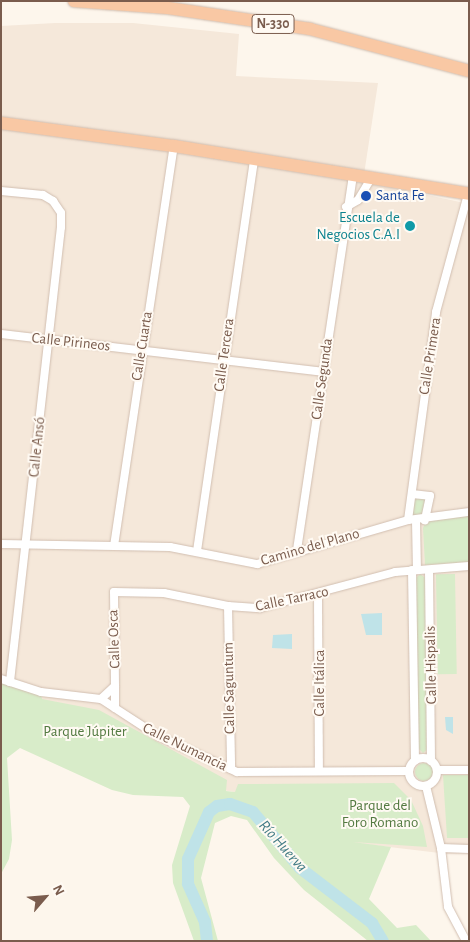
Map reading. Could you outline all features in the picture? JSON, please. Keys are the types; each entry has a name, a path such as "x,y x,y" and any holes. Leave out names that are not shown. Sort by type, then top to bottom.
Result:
{"highway":[{"name":"N-330","path":"74,1 168,8 310,29 469,70"},
{"path":"1,123 174,146 468,194"}],"street":[{"name":"Calle Cuarta","path":"114,546 141,350 174,146"},
{"name":"Calle Tercera","path":"197,551 223,359 254,159"},
{"name":"Calle Segunda","path":"297,550 346,207 353,188 352,175"},
{"path":"346,207 358,200 371,178"},
{"name":"Calle Ansó","path":"1,191 43,195 53,201 61,212 27,544 10,682"},
{"name":"Calle Primera","path":"412,520 412,494 436,312 468,194"},
{"name":"Calle Pirineos","path":"1,334 323,372"},
{"path":"412,494 430,496 425,520"},
{"name":"Camino del Plano","path":"1,544 170,547 257,564 297,550 412,520 425,520 469,512"},
{"name":"Calle Hispalis","path":"412,520 415,760"},
{"name":"Calle Tarraco","path":"114,592 164,593 228,606 260,608 414,570 469,566"},
{"name":"Calle Hispalis","path":"429,570 431,761"},
{"name":"Calle Osca","path":"114,592 115,708"},
{"name":"Calle Itálica","path":"318,595 319,772"},
{"name":"Calle Saguntum","path":"228,606 231,770"},
{"name":"Calle Numancia","path":"1,679 41,692 101,700 158,736 231,770 408,772"},
{"name":"Calle Osca","path":"101,700 115,686"},
{"path":"423,758 431,761 437,770 433,782 426,786 414,783 408,772 415,760 423,758"},
{"path":"437,770 469,770"},
{"path":"426,786 441,848 448,907 466,941"},
{"path":"441,848 469,849"}],"shaded area":[{"path":"55,23 133,23 239,34 236,76 378,83 363,181 469,204 469,853 448,854 339,841 235,792 113,775 42,699 41,692 1,679 1,26"}],"green space":[{"path":"412,494 429,496 424,518 410,518"},
{"path":"469,513 469,562 425,565 423,528 426,521"},
{"path":"420,574 427,579 429,748 423,753 417,747 415,579"},
{"path":"436,574 455,574 457,674 438,674"},
{"path":"1,679 41,692 42,699 99,710 227,780 226,791 235,792 238,784 394,783 411,800 423,826 427,847 353,842 391,847 369,899 397,928 416,925 431,941 368,941 304,890 274,858 247,820 231,816 215,823 201,878 218,941 194,941 173,883 172,865 190,806 183,797 133,795 112,790 20,748 7,758 12,840 9,859 1,874"},
{"path":"424,763 430,766 433,772 430,778 424,781 418,778 415,772 418,766"},
{"path":"443,775 469,775 469,838 447,838"}],"water":[{"path":"382,613 382,635 366,635 361,614"},
{"path":"292,634 292,649 272,648 273,635"},
{"path":"445,717 453,717 453,734 446,730"}],"waterway":[{"name":"Río Huerva","path":"207,941 205,922 188,884 188,859 209,812 217,806 230,804 253,812 300,868 372,923 383,941"}],"place":[{"name":"Santa Fe","path":"366,196"},
{"name":"Escuela de Negocios C.A.I","path":"410,226"}],"park label":[{"name":"Parque Júpiter","path":"85,732"},
{"name":"Parque del Foro Romano","path":"380,814"}]}
